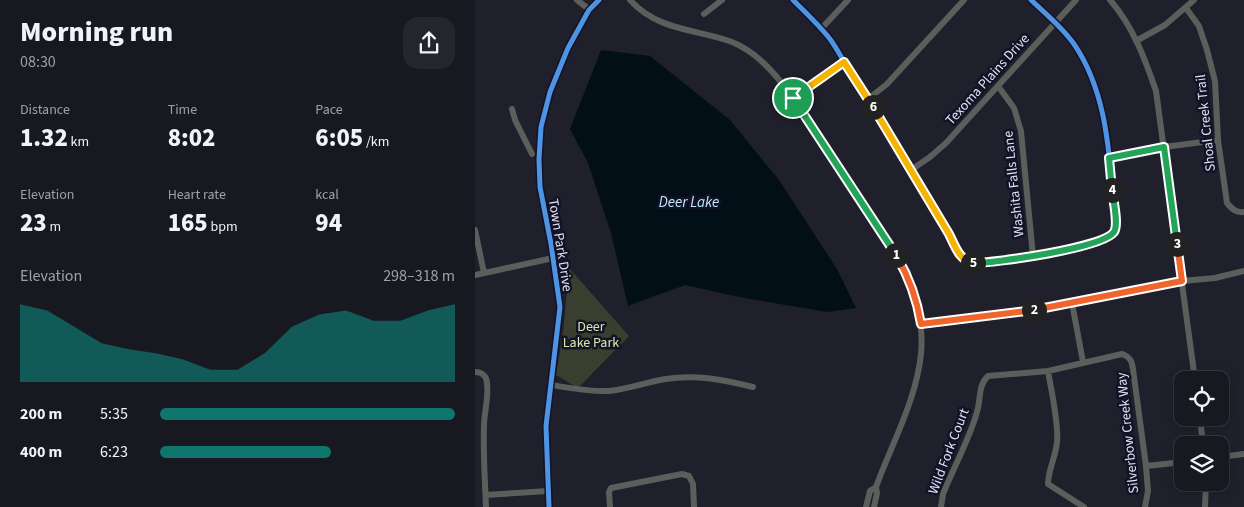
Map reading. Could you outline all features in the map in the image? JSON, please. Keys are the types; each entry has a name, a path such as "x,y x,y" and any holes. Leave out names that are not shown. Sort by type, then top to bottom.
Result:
{"street":[{"path":"577,0 590,10"},
{"name":"Town Park Drive","path":"549,507 546,426 560,307 540,187 541,127 550,92 568,48 590,10 599,0"},
{"path":"630,0 638,9 652,19 680,29 733,43 763,62 776,75 793,98 902,264 915,295 921,324 921,354 911,401 876,487 877,493 874,507"},
{"path":"705,14 722,0"},
{"path":"793,0 830,39 911,170 959,253 969,262 977,263 1033,256 1103,240 1115,230 1116,224 1104,116 1093,79 1073,43 1031,0"},
{"path":"821,29 848,0"},
{"path":"868,99 887,84 964,0"},
{"name":"Texoma Plains Drive","path":"911,170 930,158 946,143 1076,0"},
{"path":"1110,0 1136,41 1156,91 1194,371"},
{"path":"1136,41 1165,25 1194,0"},
{"name":"Shoal Creek Trail","path":"1186,8 1199,26 1215,81 1218,140 1227,203 1239,213 1244,212"},
{"path":"793,98 844,62"},
{"name":"Washita Falls Lane","path":"998,86 1014,108 1021,131 1033,256"},
{"path":"513,110 515,120 533,154"},
{"path":"1109,158 1164,147 1218,140"},
{"path":"475,230 483,273"},
{"path":"475,275 553,258"},
{"path":"921,324 1072,304 1182,281 1215,278 1244,271"},
{"path":"1072,304 1083,362 1048,371 1058,439 1056,454 1048,476 1048,484 1084,507"},
{"name":"Silverbow Creek Way","path":"1083,362 1122,354 1132,362 1146,466 1148,490 1145,507"},
{"name":"Wild Fork Court","path":"941,507 943,494 977,411 981,386 984,380 988,376 1048,371"},
{"path":"475,372 484,375 487,384 483,456 486,507"},
{"path":"551,385 610,391 665,379 691,377 718,378 753,387"},
{"path":"1229,456 1244,454"},
{"path":"1146,466 1174,463"},
{"path":"610,507 609,492 611,488 682,474 689,476 693,484 694,507"},
{"path":"866,507 870,491 876,487"},
{"path":"486,495 547,491"},
{"path":"1205,507 1206,491"}],"green space":[{"name":"Deer Lake Park","path":"569,268 629,336 578,388 556,375 563,333"}],"water":[{"name":"Deer Lake","path":"601,50 650,56 730,120 779,180 837,269 856,308 827,312 739,297 685,285 628,306 611,233 588,163 570,129"}],"cycle path":[{"path":"549,507 546,426 560,307 540,187 541,127 550,92 568,48 589,10 599,0"},
{"path":"793,0 830,39 896,144 956,247 964,258 975,262 1015,259 1088,246 1109,236 1114,231 1116,224 1106,131 1095,86 1086,64 1074,44 1059,26 1031,0"}],"route":[{"path":"844,62 926,194 959,253 963,258 973,263 1008,260 1055,252 1108,238 1115,230 1116,224 1109,158 1164,147 1182,281 1072,304 921,324 915,295 902,264 793,98 844,62"}]}
